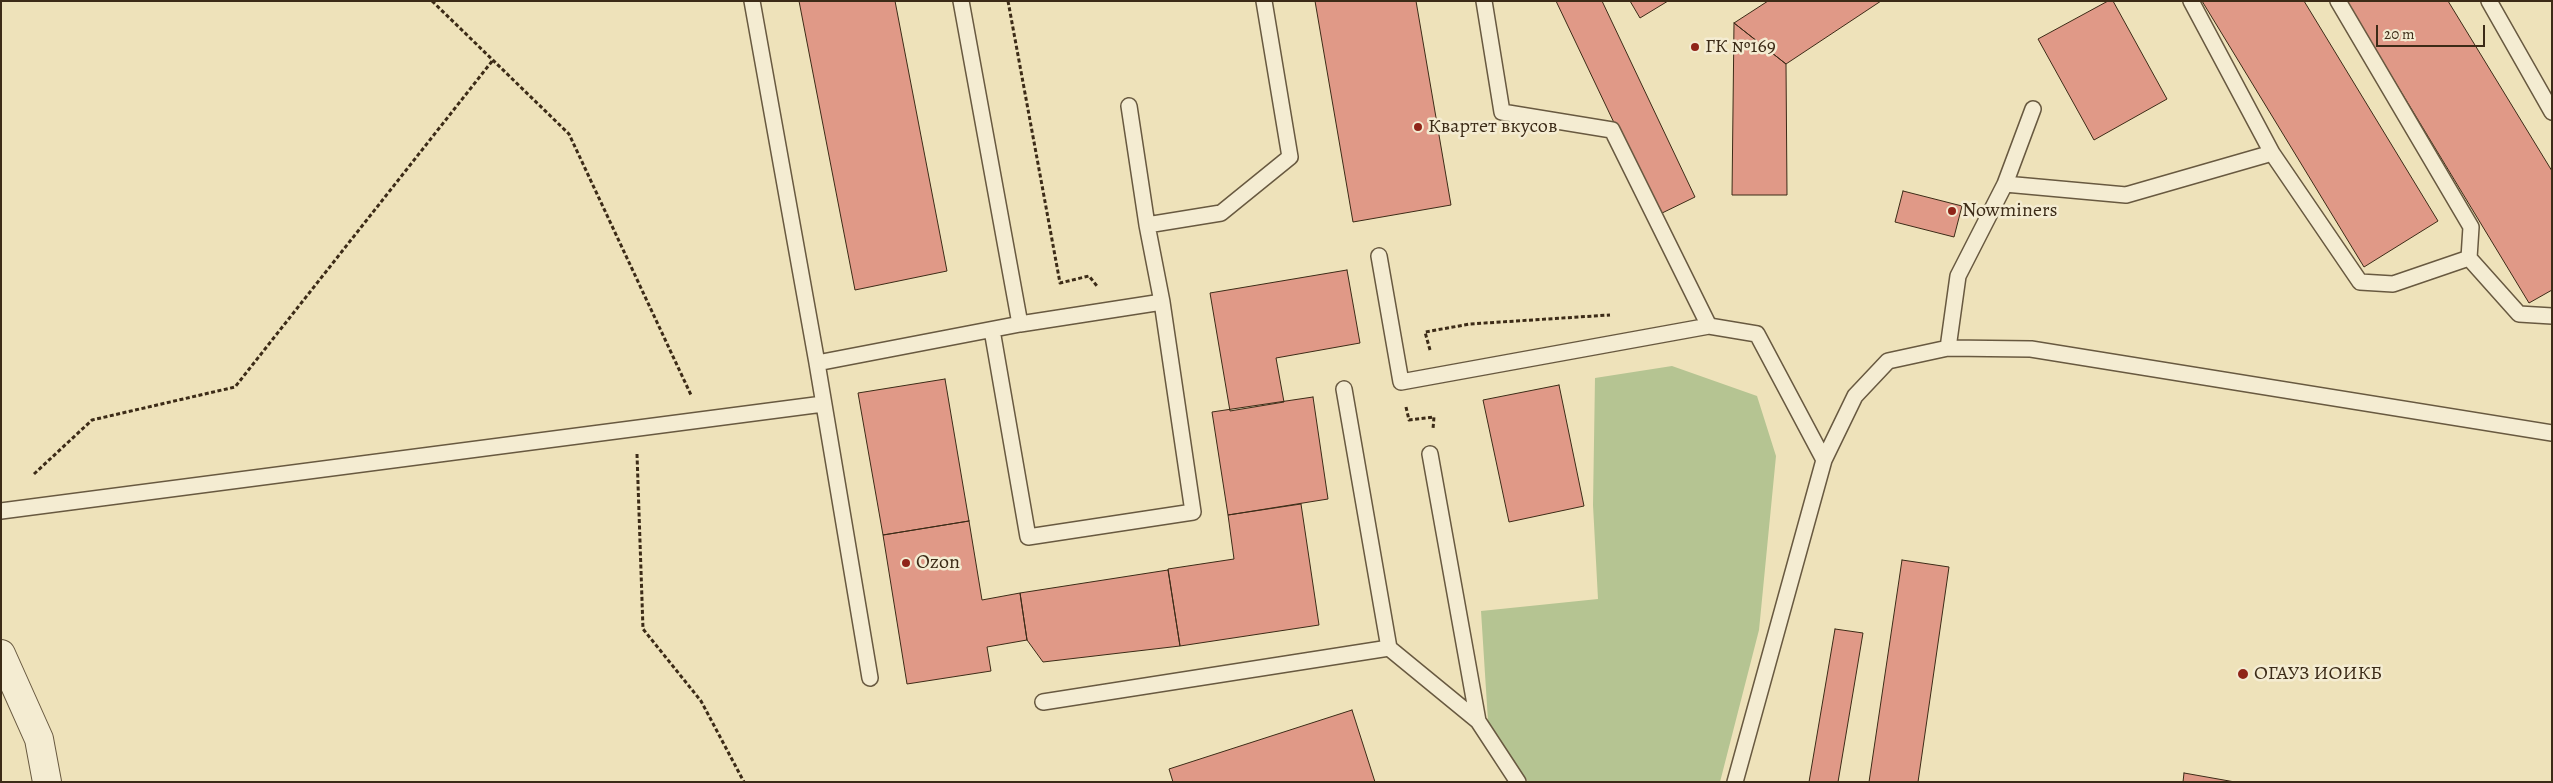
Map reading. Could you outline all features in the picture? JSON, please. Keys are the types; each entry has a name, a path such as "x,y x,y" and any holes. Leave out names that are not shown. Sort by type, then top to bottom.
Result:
{"street":[{"path":"1,654 38,739 47,782"}],"lane":[{"path":"752,1 817,363 870,678"},
{"path":"961,1 1020,324"},
{"path":"1147,225 1221,213 1290,158 1264,1"},
{"path":"1484,1 1502,112 1612,130 1709,326"},
{"path":"2191,1 2272,153 2360,282 2393,284 2469,258"},
{"path":"2338,1 2471,227 2469,258 2519,314 2552,316"},
{"path":"2489,1 2552,112"},
{"path":"992,330 1028,538 1193,512 1162,302 1147,225 1129,106"},
{"path":"1948,348 1958,276 2005,184 2033,109"},
{"path":"2005,184 2126,195 2272,153"},
{"path":"1379,256 1400,382 1709,326 1757,334 1824,460"},
{"path":"817,363 1020,324 1162,302"},
{"path":"1735,782 1824,460 1855,396 1888,361 1948,348 2031,348 2552,433"},
{"path":"1344,389 1389,648 1478,721 1518,782"},
{"path":"1,511 823,404"},
{"path":"1430,454 1478,721"},
{"path":"1043,702 1389,648"}],"path":[{"path":"432,1 569,134 692,398"},
{"path":"1008,1 1060,283 1089,276 1098,288"},
{"path":"34,474 92,420 235,387 493,60"},
{"path":"1470,324 1614,314"},
{"path":"637,449 643,629 701,702 744,782"}],"green space":[{"path":"1672,366 1757,396 1776,456 1759,630 1720,782 1528,782 1488,721 1481,611 1598,599 1593,505 1595,378"}],"building":[{"path":"799,1 895,1 947,271 855,290"},
{"path":"1315,1 1416,1 1451,205 1353,222"},
{"path":"1556,1 1602,1 1695,197 1658,215"},
{"path":"1630,1 1668,1 1640,18"},
{"path":"1768,1 1881,1 1786,64 1734,23"},
{"path":"2108,1 2113,1 2167,99 2094,140 2038,39"},
{"path":"2202,1 2304,1 2438,221 2364,267"},
{"path":"2346,1 2448,1 2552,171 2552,290 2529,303"},
{"path":"1734,23 1786,64 1787,195 1732,195"},
{"path":"1903,191 1962,206 1954,237 1895,222"},
{"path":"1347,270 1360,343 1276,358 1284,402 1230,411 1210,293"},
{"path":"945,379 969,521 883,535 858,393"},
{"path":"1559,385 1584,506 1509,522 1483,400"},
{"path":"1313,397 1328,499 1228,515 1212,412"},
{"path":"1301,504 1319,625 1180,646 1168,569 1234,559 1228,515"},
{"path":"969,521 982,600 1020,593 1027,640 987,647 991,671 907,684 883,535"},
{"path":"1902,560 1949,567 1918,782 1869,782"},
{"path":"1168,570 1180,646 1043,662 1027,640 1020,593"},
{"path":"1835,629 1863,633 1838,782 1809,782"},
{"path":"1352,710 1375,782 1173,782 1169,769"},
{"path":"2184,773 2235,782 2183,782"}],"place":[{"name":"ГК №169","path":"1695,47"},
{"name":"Квартет вкусов","path":"1418,127"},
{"name":"Nowminers","path":"1952,211"},
{"name":"Ozon","path":"906,563"},
{"name":"ОГАУЗ ИОИКБ","path":"2243,674"}]}
